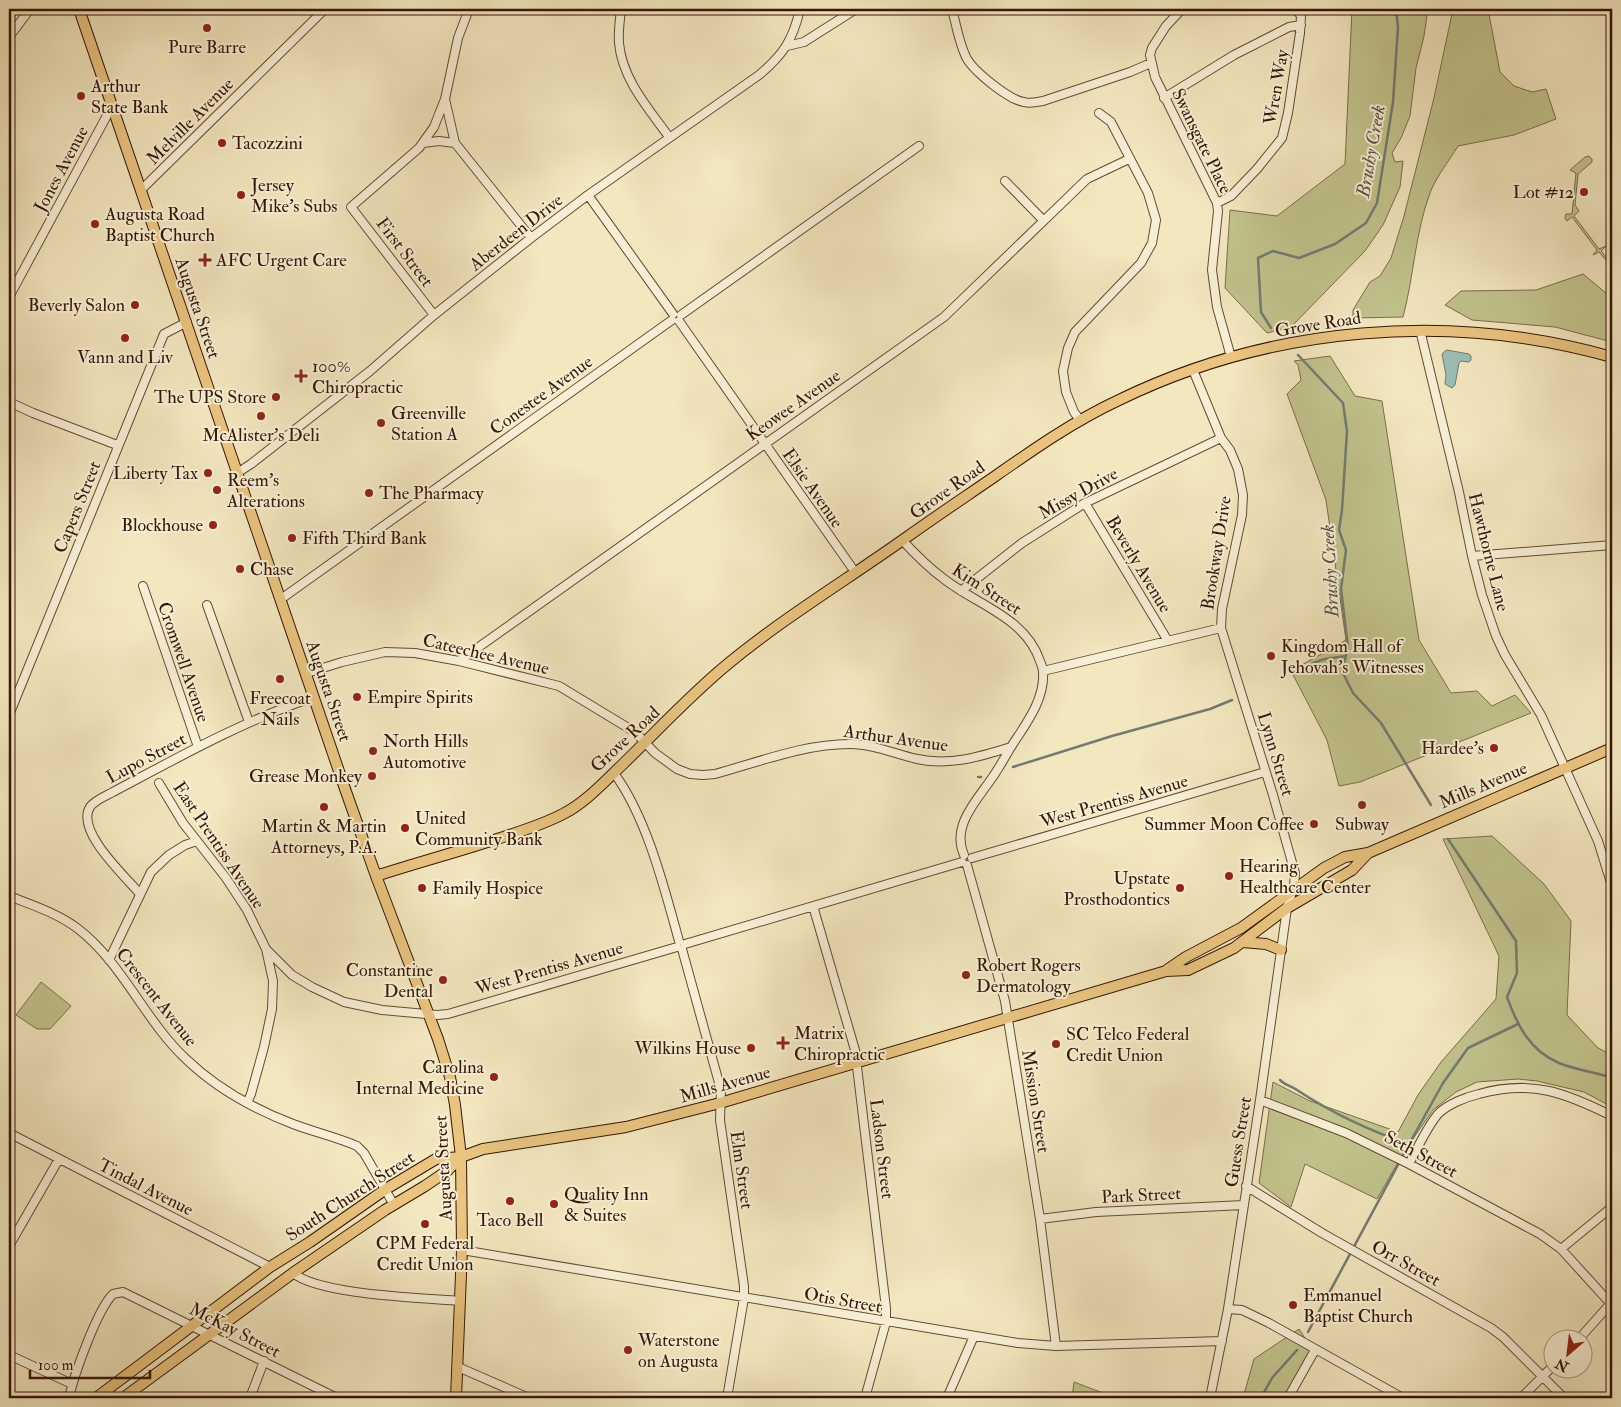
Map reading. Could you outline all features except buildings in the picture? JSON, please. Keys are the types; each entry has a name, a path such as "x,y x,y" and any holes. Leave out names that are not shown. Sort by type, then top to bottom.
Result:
{"main road":[{"name":"Augusta Street","path":"79,9 111,108 187,322 376,876 429,1014 450,1077 462,1157 462,1250 456,1398"},
{"name":"Grove Road","path":"376,876 461,851 544,823 566,812 614,773 724,667 748,648 1038,446 1080,420 1120,399 1231,356 1355,333 1420,330 1474,332 1549,342 1612,357"},
{"name":"Mills Avenue","path":"1166,971 1186,957 1240,928 1324,868 1345,857 1368,853 1612,748"},
{"name":"Mills Avenue","path":"462,1157 483,1149 626,1127 720,1104 1166,971 1188,970 1234,948 1287,908 1352,870 1368,853"},
{"path":"1242,942 1266,944 1281,950"},
{"name":"South Church Street","path":"96,1398 270,1267 310,1242 386,1189 436,1159 462,1157"},
{"name":"South Church Street","path":"123,1398 293,1273 447,1170 462,1157"}],"street":[{"path":"9,37 30,9"},
{"name":"Melville Avenue","path":"141,190 325,9"},
{"path":"423,142 436,122 445,99 458,38 469,9"},
{"path":"621,9 618,42 624,67 633,86 669,137"},
{"name":"Aberdeen Drive","path":"237,473 370,371 434,315 531,238 669,137 759,75 771,65 787,46 795,28 800,9"},
{"path":"787,46 804,42 856,9"},
{"path":"952,9 963,48 970,63 1007,94 1024,102 1033,103 1130,72 1151,62 1150,55 1156,40 1182,9"},
{"path":"1038,9 1050,9"},
{"name":"Wren Way","path":"1217,203 1231,196 1257,169 1282,138 1288,113 1301,26 1301,16 1296,9"},
{"path":"1164,98 1234,54 1289,27 1301,26"},
{"name":"Swansgate Place","path":"1151,62 1164,98 1217,203 1218,211 1212,270 1217,307 1231,356"},
{"path":"445,99 455,143 531,238"},
{"name":"Jones Avenue","path":"9,297 111,108"},
{"path":"1080,420 1074,412 1066,392 1063,371 1068,348 1075,332 1141,263 1152,243 1156,220 1148,193 1111,122 1099,113"},
{"path":"423,142 455,143"},
{"name":"First Street","path":"423,142 385,179 352,207 434,315"},
{"name":"Conestee Avenue","path":"281,599 919,146"},
{"name":"Keowee Avenue","path":"459,660 944,317 1043,220 1087,180 1130,159"},
{"path":"1005,181 1043,220"},
{"name":"Elsie Avenue","path":"588,195 855,572"},
{"name":"Capers Street","path":"9,715 117,445 164,334 187,322"},
{"name":"Hawthorne Lane","path":"1420,330 1459,492 1472,556 1496,636 1505,655 1541,715 1598,841 1612,886"},
{"name":"Brookway Drive","path":"1043,671 1221,628 1222,609 1242,515 1243,495 1238,469 1230,450 1222,438 1193,370"},
{"path":"9,402 41,417 117,445"},
{"name":"Missy Drive","path":"961,591 1022,543 1085,503 1222,438"},
{"name":"Beverly Avenue","path":"1085,503 1168,640"},
{"name":"Kim Street","path":"902,540 943,579 1021,629 1038,653 1043,671"},
{"path":"1472,556 1612,545"},
{"name":"Cromwell Avenue","path":"142,586 198,747"},
{"path":"207,605 249,722"},
{"name":"Lynn Street","path":"1221,628 1294,870 1295,879 1292,891"},
{"name":"Cateechee Avenue","path":"306,673 385,652 415,653 459,660 559,686 635,732 645,743"},
{"path":"1011,747 1024,728 1036,704 1043,671"},
{"name":"Lupo Street","path":"140,894 93,838 88,815 90,808 113,792 198,747 278,709 314,696"},
{"name":"Arthur Avenue","path":"645,743 677,769 690,774 703,775 715,774 805,749 831,744 870,746 918,759 945,762 964,761 1011,747"},
{"name":"Mission Street","path":"1011,747 966,816 960,838 964,861 1006,1005 1040,1219 1056,1346"},
{"name":"West Prentiss Avenue","path":"429,1014 448,1014 964,861 971,864 972,858 1265,772"},
{"name":"Elm Street","path":"614,773 623,786 642,826 681,945 721,1090 720,1120 744,1298 727,1398"},
{"name":"East Prentiss Avenue","path":"159,783 170,804 196,841 226,878 247,910 266,949 292,975 332,998 344,1002 382,1010 429,1014"},
{"path":"109,960 151,872 176,850 196,841"},
{"name":"Guess Street","path":"1210,1398 1228,1309 1287,908 1292,891"},
{"name":"Crescent Avenue","path":"9,896 60,918 76,927 88,937 109,960 169,1041 205,1075 247,1103 281,1119 357,1146 364,1153 394,1205"},
{"name":"Ladson Street","path":"813,906 855,1050 879,1241 886,1322 865,1398"},
{"path":"247,1103 264,1047 272,1009 273,982 266,949"},
{"path":"1409,1164 1441,1112 1464,1099 1498,1088 1524,1087 1557,1093 1572,1097 1612,1116"},
{"name":"Seth Street","path":"1260,1100 1346,1133 1409,1164 1540,1234 1561,1249 1612,1303"},
{"name":"Tindal Avenue","path":"9,1133 270,1267"},
{"path":"9,1246 59,1159"},
{"name":"Orr Street","path":"1246,1186 1353,1251 1491,1328 1503,1337 1564,1398"},
{"name":"Park Street","path":"1040,1219 1096,1212 1244,1205"},
{"path":"1561,1249 1612,1206"},
{"name":"Otis Street","path":"462,1250 1018,1344 1056,1346 1222,1341"},
{"path":"293,1273 298,1277 344,1290 460,1301"},
{"name":"McKay Street","path":"72,1384 96,1323 110,1297 117,1292 129,1293 264,1361 323,1395 338,1398"},
{"path":"1587,1330 1612,1303"},
{"path":"1228,1309 1242,1310 1403,1398"},
{"path":"947,1398 974,1336"},
{"path":"1288,1398 1315,1350"},
{"path":"9,1355 72,1384 69,1398"},
{"path":"250,1398 264,1361"},
{"path":"458,1367 530,1398"},
{"path":"1521,1398 1542,1377"}],"green space":[{"path":"1352,9 1428,9 1416,68 1410,116 1401,138 1392,153 1395,162 1403,161 1400,187 1383,225 1365,251 1291,327 1267,333 1225,288 1230,210 1277,216 1345,164"},
{"path":"1453,9 1488,9 1500,72 1514,86 1532,92 1546,89 1556,119 1514,135 1458,146 1436,181 1425,208 1403,317 1353,318 1353,310 1370,282 1380,276 1391,258 1404,216 1434,98"},
{"path":"1589,156 1592,162 1578,174 1575,205 1579,211 1574,216 1599,249 1606,246 1601,251 1612,264 1612,267 1599,252 1593,255 1597,250 1572,217 1567,221 1565,218 1566,214 1572,214 1576,173 1570,170 1585,157"},
{"path":"1583,274 1612,298 1612,342 1555,327 1472,320 1445,305 1461,291 1536,290"},
{"path":"1330,356 1355,396 1382,401 1419,640 1451,693 1477,691 1492,706 1515,695 1531,713 1360,782 1339,786 1327,740 1291,671 1346,640 1326,500 1287,394 1301,380 1298,365 1294,361"},
{"path":"1492,836 1544,884 1571,921 1567,1015 1598,1048 1612,1055 1612,1107 1584,1092 1537,1081 1518,1079 1477,1082 1456,1092 1433,1110 1404,1152 1377,1199 1305,1164 1291,1207 1259,1183 1273,1082 1310,1101 1398,1132 1418,1095 1441,1062 1496,999 1499,956 1443,839"},
{"path":"41,982 71,1006 50,1029 37,1029 16,1015"},
{"path":"1299,1329 1312,1349 1290,1398 1243,1398 1254,1359"},
{"path":"1074,1382 1116,1398 1072,1398"}],"water":[{"path":"1447,350 1471,356 1469,362 1461,361 1459,363 1455,385 1452,388 1445,384 1446,375 1442,354"}],"waterway":[{"name":"Brushy Creek","path":"1271,328 1261,312 1258,258 1273,251 1299,258 1335,244 1366,223 1377,203 1393,102 1398,27 1396,9"},
{"name":"Brushy Creek","path":"1298,355 1343,403 1347,431 1339,530 1346,550 1341,589 1348,648 1342,671 1353,693 1381,723 1431,805"},
{"path":"1296,674 1313,663 1346,656"},
{"path":"1013,767 1112,736 1210,709 1232,700"},
{"name":"Brushy Creek","path":"1448,839 1516,941 1517,973 1507,997 1515,1017 1526,1036 1540,1052 1559,1063 1612,1078"},
{"path":"1403,1155 1443,1083 1468,1048 1518,1024"},
{"path":"1280,1080 1352,1121 1409,1144"},
{"path":"1308,1332 1399,1163"},
{"path":"1261,1398 1272,1378 1297,1350"}],"place":[{"name":"Pure Barre","path":"207,28"},
{"name":"Arthur State Bank","path":"81,96"},
{"name":"Tacozzini","path":"222,143"},
{"name":"Lot #12","path":"1584,192"},
{"name":"Jersey Mike's Subs","path":"241,195"},
{"name":"Augusta Road Baptist Church","path":"95,224"},
{"name":"AFC Urgent Care","path":"205,260"},
{"name":"Beverly Salon","path":"135,305"},
{"name":"Vann and Liv","path":"125,338"},
{"name":"100% Chiropractic","path":"301,376"},
{"name":"The UPS Store","path":"276,397"},
{"name":"McAlister's Deli","path":"261,416"},
{"name":"Greenville Station A","path":"381,423"},
{"name":"Liberty Tax","path":"208,473"},
{"name":"Reem's Alterations","path":"217,490"},
{"name":"The Pharmacy","path":"369,493"},
{"name":"Blockhouse","path":"213,525"},
{"name":"Fifth Third Bank","path":"292,538"},
{"name":"Chase","path":"240,569"},
{"name":"Kingdom Hall of Jehovah’s Witnesses","path":"1271,656"},
{"name":"Freecoat Nails","path":"280,679"},
{"name":"Empire Spirits","path":"357,697"},
{"name":"Hardee's","path":"1494,748"},
{"name":"North Hills Automotive","path":"373,751"},
{"name":"Grease Monkey","path":"372,776"},
{"name":"Subway","path":"1362,805"},
{"name":"Martin & Martin Attorneys, P.A.","path":"324,807"},
{"name":"Summer Moon Coffee","path":"1314,824"},
{"name":"United Community Bank","path":"405,828"},
{"name":"Hearing Healthcare Center","path":"1229,876"},
{"name":"Family Hospice","path":"422,888"},
{"name":"Upstate Prosthodontics","path":"1180,888"},
{"name":"Robert Rogers Dermatology","path":"966,975"},
{"name":"Constantine Dental","path":"443,980"},
{"name":"Matrix Chiropractic","path":"783,1043"},
{"name":"SC Telco Federal Credit Union","path":"1056,1044"},
{"name":"Wilkins House","path":"751,1048"},
{"name":"Carolina Internal Medicine","path":"494,1077"},
{"name":"Taco Bell","path":"510,1201"},
{"name":"Quality Inn & Suites","path":"554,1204"},
{"name":"CPM Federal Credit Union","path":"425,1224"},
{"name":"Emmanuel Baptist Church","path":"1293,1305"},
{"name":"Waterstone on Augusta","path":"628,1350"}]}
